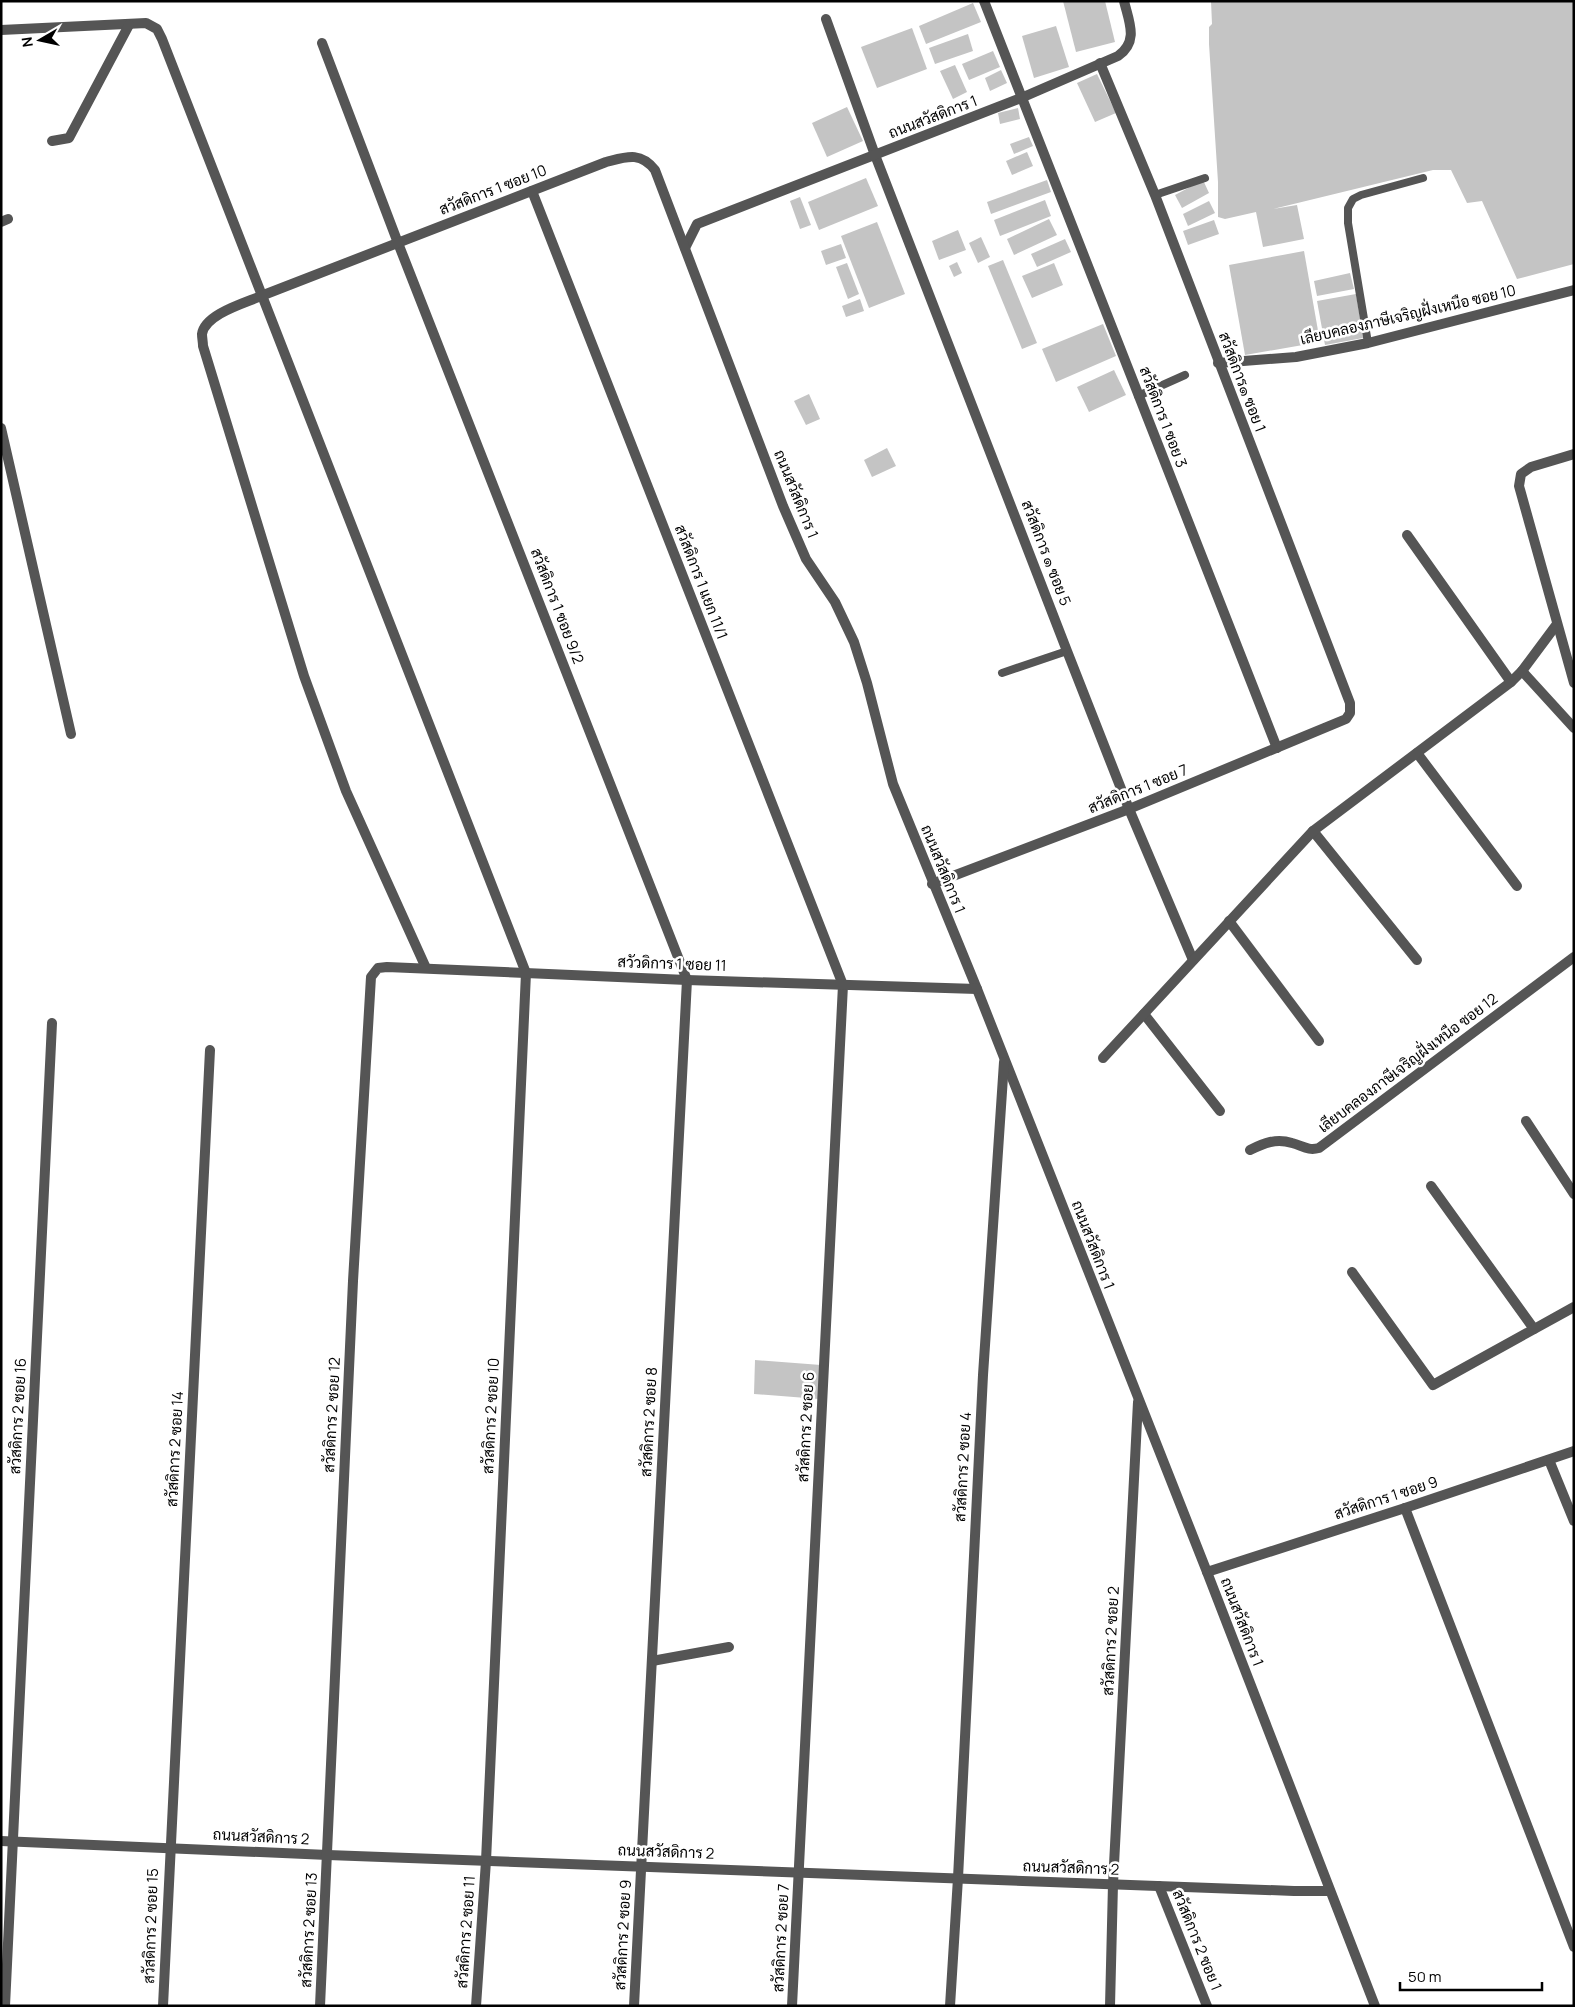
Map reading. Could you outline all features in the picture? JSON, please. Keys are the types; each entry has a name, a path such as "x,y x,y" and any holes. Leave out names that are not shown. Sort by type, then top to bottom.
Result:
{"street":[{"name":"สวัสดิการ 1 ซอย 3","path":"984,1 1277,748"},
{"name":"ถนนสวัสดิการ 1","path":"1124,1 1131,40 1127,49 1118,56 1021,98 697,224 685,248 783,506 806,559 834,602 854,642 868,683 893,784 932,884 977,989 1207,1572 1375,2006"},
{"name":"สวัสดิการ ๑ ซอย 5","path":"826,19 875,155 1067,651 1129,809 1193,960"},
{"path":"1,30 146,23 156,29 162,39 526,973"},
{"path":"52,141 69,138 129,24"},
{"name":"สวัสดิการ 1 ซอย 9/2","path":"322,43 398,243 687,980"},
{"name":"สวัสดิการ๑ ซอย 1","path":"1100,63 1155,195 1350,703 1350,713"},
{"name":"สวัสดิการ 1 ซอย 10","path":"426,968 346,791 307,685 271,573 203,346 202,333 207,324 219,314 261,296 606,162 628,156 639,157 649,162 655,170 685,248"},
{"name":"สวัสดิการ 1 แยก 11/1","path":"532,191 842,984"},
{"name":"เลียบคลองภาษีเจริญฝั่งเหนือ ซอย 10","path":"1218,363 1296,357 1368,343 1574,290"},
{"path":"1,428 71,734"},
{"path":"1574,454 1531,467 1521,474 1519,486 1556,624 1574,682"},
{"path":"1407,535 1511,682"},
{"path":"1103,1058 1313,831 1511,682 1522,671 1556,624"},
{"path":"1522,671 1574,728"},
{"name":"สวัสดิการ 1 ซอย 7","path":"932,884 1129,809 1346,719 1350,713"},
{"path":"1417,752 1517,886"},
{"path":"1313,831 1417,960"},
{"path":"1229,922 1319,1041"},
{"name":"เลียบคลองภาษีเจริญฝั่งเหนือ ซอย 12","path":"1250,1150 1270,1141 1293,1143 1306,1149 1319,1148 1574,957"},
{"name":"สวัวดิการ 1 ซอย 11","path":"371,977 378,968 387,967 687,980 977,989"},
{"name":"สวัสดิการ 2 ซอย 10","path":"486,1861 526,973"},
{"name":"สวัสดิการ 2 ซอย 12","path":"328,1856 353,1281 371,977"},
{"name":"สวัสดิการ 2 ซอย 8","path":"642,1866 687,980"},
{"name":"สวัสดิการ 2 ซอย 6","path":"799,1872 842,984"},
{"path":"1144,1014 1220,1111"},
{"name":"สวัสดิการ 2 ซอย 16","path":"5,2006 52,1023"},
{"name":"สวัสดิการ 2 ซอย 14","path":"169,1848 210,1050"},
{"name":"สวัสดิการ 2 ซอย 4","path":"950,2006 983,1375 1004,1058"},
{"path":"1526,1121 1574,1194"},
{"path":"1431,1186 1534,1329"},
{"path":"1352,1272 1433,1385 1574,1307"},
{"name":"สวัสดิการ 2 ซอย 2","path":"1110,2006 1113,1884 1138,1399"},
{"name":"สวัสดิการ 1 ซอย 9","path":"1207,1572 1574,1451"},
{"path":"1549,1460 1574,1522"},
{"path":"1405,1508 1574,1947"},
{"path":"652,1661 729,1647"},
{"name":"ถนนสวัสดิการ 2","path":"1,1841 328,1856 1329,1891"},
{"name":"สวัสดิการ 2 ซอย 15","path":"162,2006 169,1848"},
{"name":"สวัสดิการ 2 ซอย 13","path":"320,2006 328,1856"},
{"name":"สวัสดิการ 2 ซอย 11","path":"476,2006 486,1861"},
{"name":"สวัสดิการ 2 ซอย 9","path":"634,2006 642,1866"},
{"name":"สวัสดิการ 2 ซอย 7","path":"792,2006 799,1872"},
{"name":"สวัสดิการ 2 ซอย 1","path":"1159,1886 1207,2006"}],"lane":[{"path":"1155,195 1206,178"},
{"path":"1368,343 1351,247 1348,208 1353,199 1361,194 1423,178"},
{"path":"1138,396 1185,375"},
{"path":"1002,673 1067,651"}],"building":[{"path":"1063,1 1105,1 1115,42 1076,52"},
{"path":"1211,1 1574,1 1574,264 1517,279 1482,201 1467,203 1451,170 1433,170 1273,209 1297,205 1304,239 1263,247 1256,212 1225,219 1218,217 1218,182 1209,44 1209,27 1212,24"},
{"path":"973,3 981,22 926,44 919,26"},
{"path":"1056,26 1069,67 1034,78 1022,36"},
{"path":"912,28 927,69 877,88 861,47"},
{"path":"968,34 973,51 935,64 929,48"},
{"path":"993,51 1000,67 969,80 962,64"},
{"path":"955,65 967,92 953,99 940,71"},
{"path":"1001,70 1007,83 990,91 985,78"},
{"path":"1097,74 1116,113 1095,122 1077,83"},
{"path":"847,107 863,141 827,157 812,123"},
{"path":"1018,108 1020,119 1000,124 998,113"},
{"path":"1029,137 1033,146 1014,154 1010,144"},
{"path":"1027,152 1033,166 1012,175 1006,161"},
{"path":"866,178 878,206 819,230 808,202"},
{"path":"1047,180 1051,192 991,214 987,202"},
{"path":"1203,180 1209,193 1182,208 1175,195"},
{"path":"800,197 811,225 800,229 790,201"},
{"path":"1045,200 1051,216 1000,236 994,220"},
{"path":"1209,201 1215,213 1188,226 1183,214"},
{"path":"1049,219 1057,235 1014,255 1007,239"},
{"path":"1214,220 1219,234 1188,245 1183,231"},
{"path":"877,222 905,294 869,308 841,236"},
{"path":"958,230 966,250 939,260 932,241"},
{"path":"981,237 990,257 978,263 969,243"},
{"path":"1065,239 1071,252 1037,267 1031,254"},
{"path":"841,244 846,258 826,265 821,251"},
{"path":"1304,251 1320,342 1245,355 1229,265"},
{"path":"1003,260 1037,343 1022,349 988,266"},
{"path":"957,262 962,273 954,277 949,266"},
{"path":"847,263 859,294 848,299 836,267"},
{"path":"1054,263 1063,285 1032,298 1022,276"},
{"path":"1350,273 1354,289 1317,296 1314,281"},
{"path":"1356,294 1363,338 1325,345 1317,301"},
{"path":"860,299 864,311 846,317 842,306"},
{"path":"1103,324 1116,356 1056,382 1042,349"},
{"path":"1114,370 1126,395 1089,412 1077,387"},
{"path":"809,394 820,419 806,425 794,401"},
{"path":"887,448 896,466 872,477 864,460"},
{"path":"755,1360 821,1365 819,1399 754,1394"}]}
